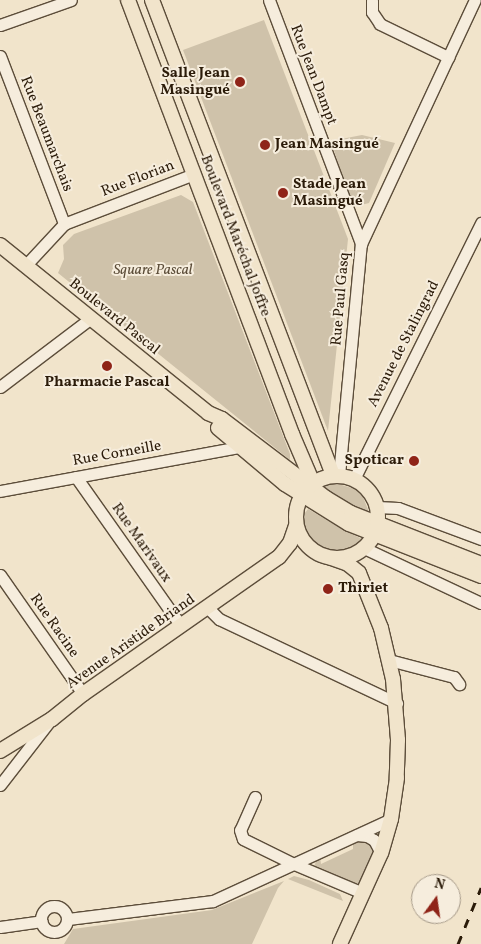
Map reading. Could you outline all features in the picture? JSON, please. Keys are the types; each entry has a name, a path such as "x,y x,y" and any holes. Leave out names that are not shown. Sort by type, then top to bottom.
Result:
{"main road":[{"name":"Boulevard Maréchal Joffre","path":"128,0 292,434 308,488"},
{"name":"Boulevard Maréchal Joffre","path":"152,0 336,475"},
{"path":"192,170 212,158"},
{"name":"Boulevard Pascal","path":"0,245 208,414 222,419 308,488"},
{"name":"Boulevard Pascal","path":"208,414 215,426 240,447 308,488"},
{"path":"359,573 362,549 376,529 377,507 367,489 354,479 336,475 308,488 349,524 376,529 481,564"},
{"name":"Avenue Aristide Briand","path":"0,751 52,719 83,694 279,557 290,543 296,526 296,510 308,488"},
{"path":"296,526 301,538 314,551 348,564 359,573 381,628 390,660 397,703 397,778 391,819 381,854 340,944"},
{"path":"376,529 481,576"},
{"path":"331,558 345,557 362,549"},
{"name":"Avenue Aristide Briand","path":"279,557 314,551"}],"street":[{"path":"0,25 71,0"},
{"name":"Rue Jean Dampt","path":"269,0 361,244"},
{"path":"372,0 372,12 380,24 448,57"},
{"name":"Rue Paul Gasq","path":"336,475 361,244 475,0"},
{"name":"Rue Beaumarchais","path":"0,56 64,224"},
{"name":"Rue Florian","path":"64,224 192,170"},
{"name":"Avenue de Stalingrad","path":"354,479 481,223"},
{"path":"26,266 64,224"},
{"path":"0,387 91,318"},
{"name":"Rue Corneille","path":"0,491 240,447"},
{"name":"Rue Marivaux","path":"76,477 180,626"},
{"path":"377,507 398,508 481,539"},
{"path":"362,549 481,603"},
{"name":"Rue Racine","path":"0,575 83,694"},
{"path":"208,608 219,619 397,703"},
{"path":"390,660 454,677 459,684"},
{"path":"0,785 52,719"},
{"path":"255,797 241,827 241,835 247,841 294,864 363,893"},
{"path":"68,920 213,901 391,819"},
{"path":"357,835 374,840 381,854"},
{"path":"54,906 65,911 68,920 63,930 55,932 48,930 42,921 43,912 54,906"},
{"path":"0,927 42,921"},
{"path":"52,944 55,932"}],"green space":[{"name":"Jean Masingué","path":"264,20 348,239 328,431 183,50"},
{"path":"362,135 395,143 369,203 361,205 350,200 331,141"},
{"name":"Square Pascal","path":"181,195 193,202 290,454 290,460 58,273 64,259 63,245 74,234"},
{"path":"332,482 355,489 363,497 369,512 366,516 324,490 325,484"},
{"path":"308,509 362,539 355,546 344,551 323,550 309,540 302,527 301,518"},
{"path":"360,839 369,843 374,856 359,883 350,884 314,867 317,858 320,856 321,864 353,849 353,841"},
{"path":"294,876 309,880 340,894 343,901 288,879"},
{"path":"284,881 278,888 252,944 64,944 73,929 212,910"}],"railway":[{"path":"458,944 481,888"}],"place":[{"name":"Salle Jean Masingué","path":"240,82"},
{"name":"Jean Masingué","path":"265,145"},
{"name":"Stade Jean Masingué","path":"283,193"},
{"name":"Pharmacie Pascal","path":"107,366"},
{"name":"Spoticar","path":"414,461"},
{"name":"Thiriet","path":"328,589"}]}
